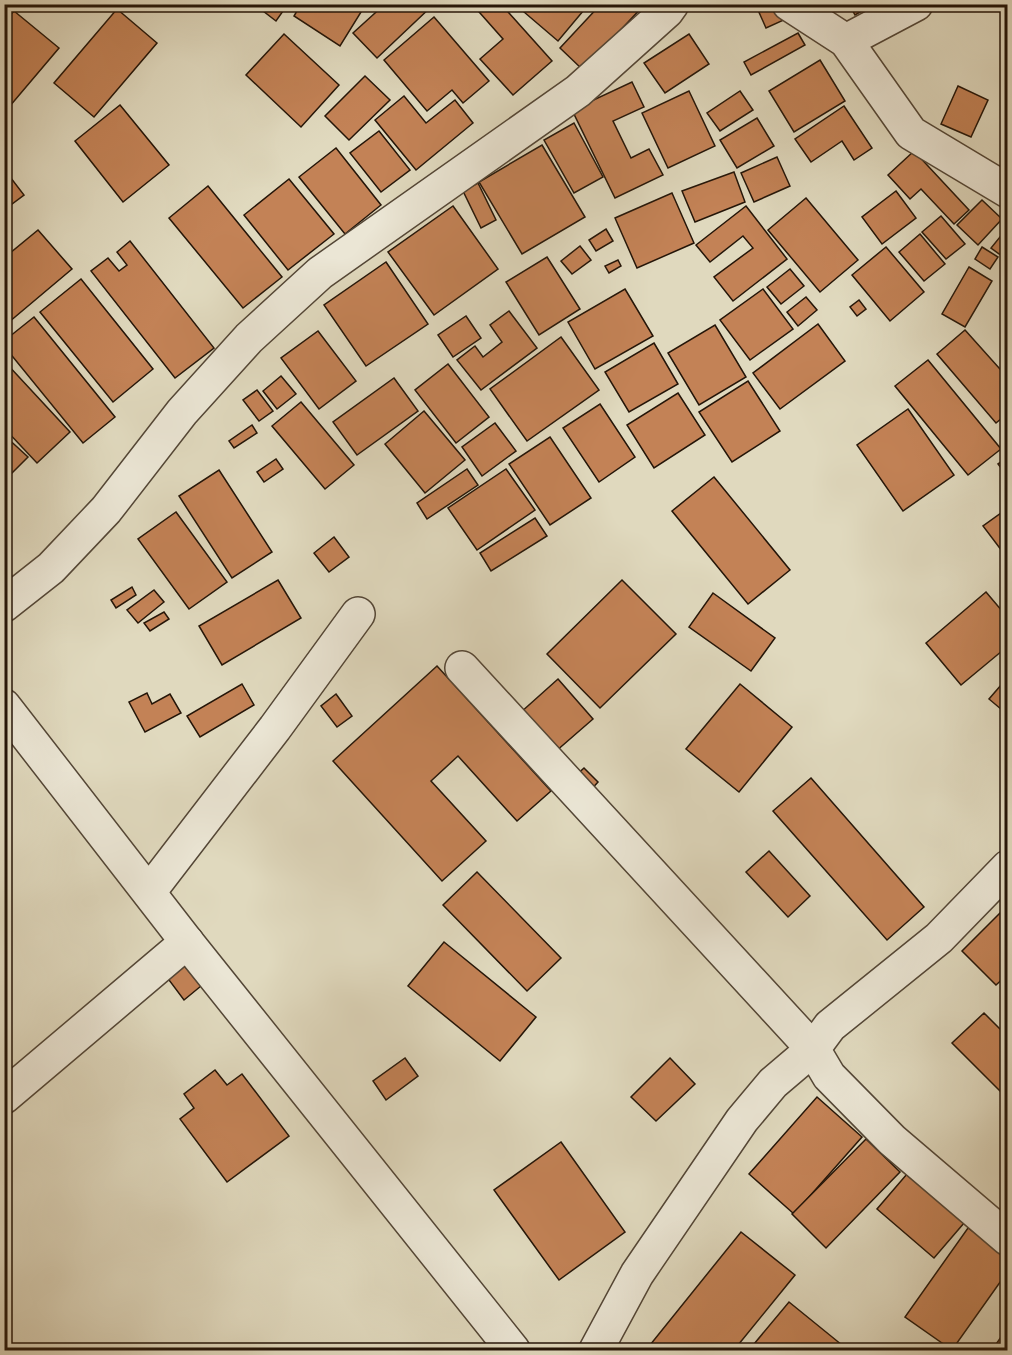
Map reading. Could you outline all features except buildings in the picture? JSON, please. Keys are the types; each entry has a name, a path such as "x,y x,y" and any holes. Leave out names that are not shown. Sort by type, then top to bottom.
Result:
{"street":[{"path":"4,605 51,568 106,510 182,412 249,338 320,273 578,91 672,4"},
{"path":"789,4 846,41 911,133 1008,192"},
{"path":"846,41 916,4"},
{"path":"149,892 281,720 358,614"},
{"path":"462,668 813,1049 829,1076 892,1140 1008,1239"},
{"path":"4,706 187,942 513,1350"},
{"path":"596,1350 637,1274 742,1120 774,1083 813,1049 830,1026 939,938 1008,867"},
{"path":"4,1097 187,942"}]}
